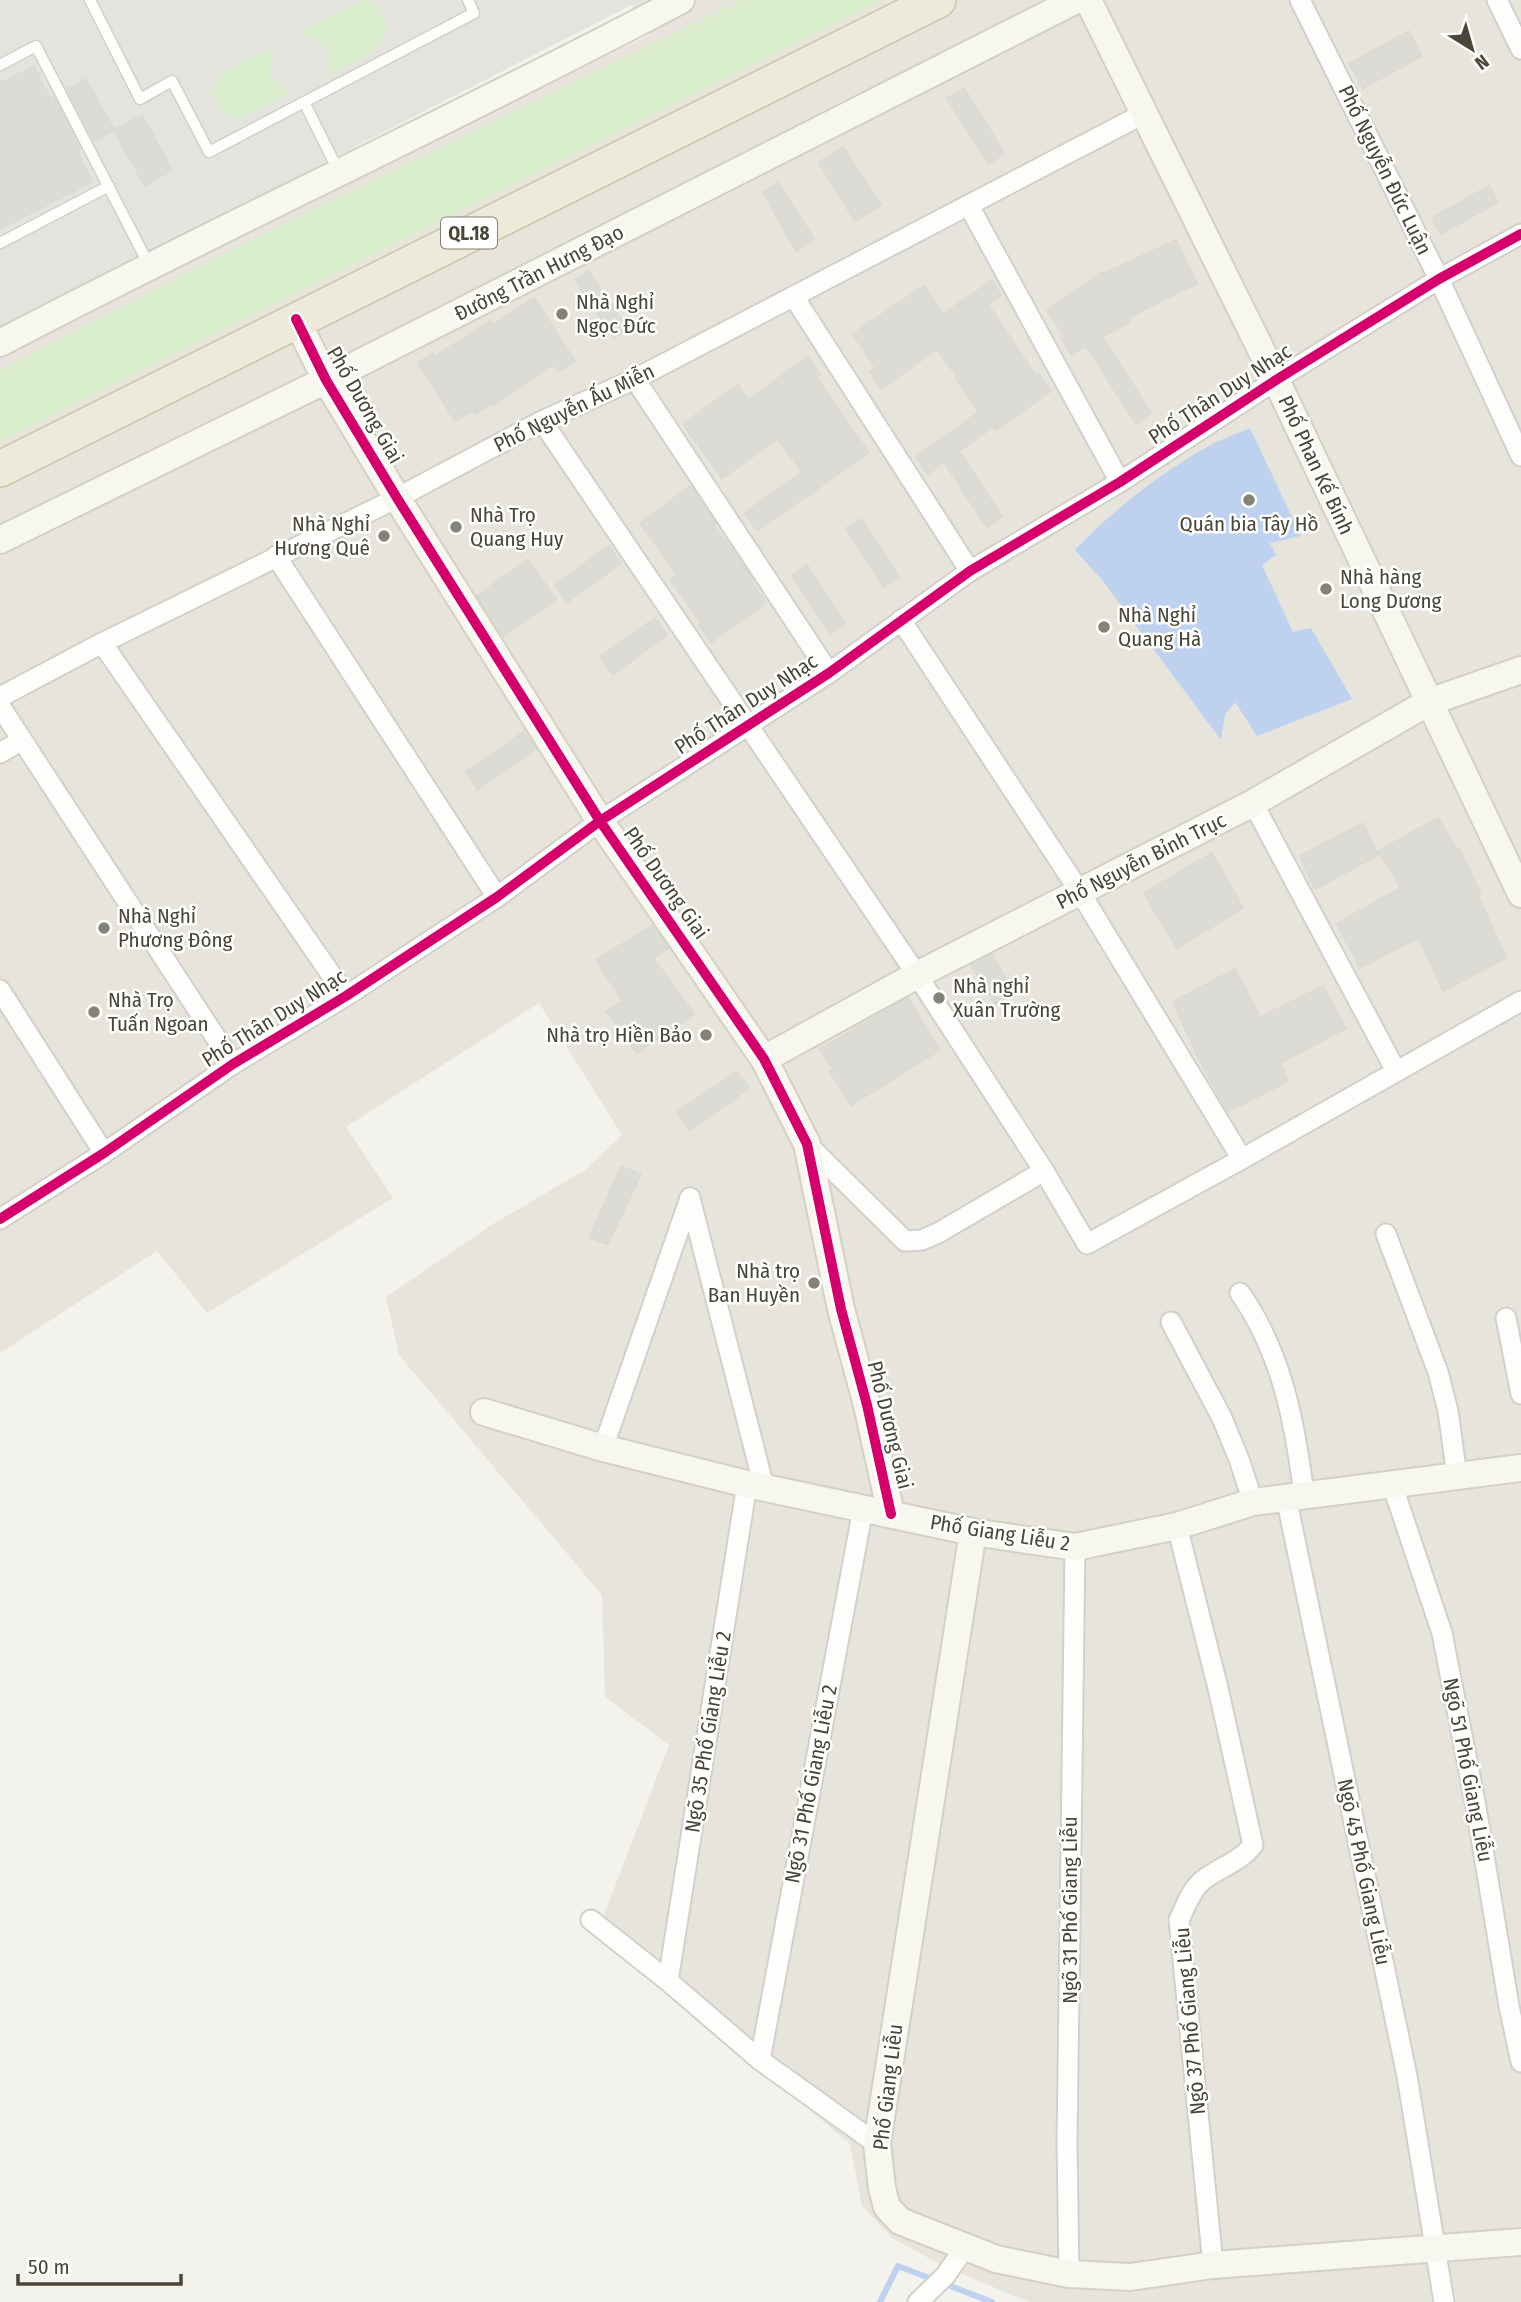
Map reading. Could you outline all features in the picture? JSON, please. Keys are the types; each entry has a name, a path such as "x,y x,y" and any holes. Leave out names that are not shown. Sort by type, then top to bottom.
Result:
{"highway":[{"name":"QL.18","path":"0,469 938,0"}],"main road":[{"path":"0,343 150,265 550,69 681,0"},
{"name":"Đường Trần Hưng Đạo","path":"0,540 326,380 1076,0"},
{"name":"Phố Phan Kế Bính","path":"1088,0 1276,380 1521,894"},
{"name":"Phố Dương Giai","path":"296,319 326,380 397,498 600,821 764,1059 807,1143 841,1309 867,1405 891,1514"},
{"name":"Phố Nguyễn Bỉnh Trục","path":"764,1059 917,975 1253,803 1429,702 1521,670"},
{"name":"Phố Giang Liễu 2","path":"484,1412 603,1448 755,1485 973,1532 1075,1547 1177,1526 1253,1502 1521,1468"},
{"name":"Phố Giang Liễu","path":"973,1532 877,2144 887,2207 900,2221 908,2225 996,2259 1069,2274 1130,2277 1213,2265 1521,2242"}],"street":[{"name":"Phố Nguyễn Đức Luận","path":"1300,0 1439,279 1521,456"},
{"path":"1497,0 1521,49"},
{"name":"Phố Nguyễn Ấu Miễn","path":"0,697 102,643 397,498 542,421 635,379 1144,113"},
{"path":"969,206 1120,482"},
{"name":"Phố Thân Duy Nhạc","path":"0,1219 104,1153 233,1064 346,996 497,897 600,821 829,673 970,571 1120,482 1276,380 1439,279 1521,234"},
{"path":"794,297 970,571"},
{"path":"635,379 829,673"},
{"path":"542,421 917,975 1044,1171 1087,1244 1521,1002"},
{"path":"276,556 497,897"},
{"path":"901,620 1080,892 1242,1159"},
{"path":"102,643 346,996"},
{"path":"0,706 233,1064"},
{"path":"0,754 22,740"},
{"path":"1253,803 1396,1071"},
{"path":"0,990 104,1153"},
{"path":"807,1143 905,1241 922,1240 938,1233 1044,1171"},
{"path":"603,1448 690,1198 755,1485"},
{"path":"1386,1234 1438,1372 1448,1411 1457,1476"},
{"name":"Ngõ 45 Phố Giang Liễu","path":"1240,1293 1278,1364 1291,1411 1295,1496 1407,2076 1444,2302"},
{"path":"1506,1318 1521,1394"},
{"path":"1171,1322 1222,1418 1253,1502"},
{"name":"Ngõ 51 Phố Giang Liễu","path":"1392,1484 1442,1633 1521,2062"},
{"name":"Ngõ 35 Phố Giang Liễu 2","path":"668,1981 755,1485"},
{"name":"Ngõ 31 Phố Giang Liễu 2","path":"760,2060 863,1508"},
{"name":"Ngõ 37 Phố Giang Liễu","path":"1177,1526 1218,1688 1253,1845 1244,1856 1201,1881 1179,1920 1213,2265"},
{"name":"Ngõ 31 Phố Giang Liễu","path":"1069,2274 1075,1547"},
{"path":"591,1920 668,1981 760,2060 877,2144"},
{"path":"918,2302 945,2276 966,2246"}],"lane":[{"path":"90,0 140,99 172,81 209,152 474,13 468,0"},
{"path":"0,65 36,46 150,265"},
{"path":"304,102 340,172"},
{"path":"0,243 109,186"}],"shaded area":[{"path":"0,0 641,0 0,329"},
{"path":"628,0 1521,0 1521,2302 1029,2302 943,2266 892,2238 862,2206 850,2144 596,1936 669,1745 605,1697 602,1595 399,1355 386,1297 493,1224 585,1170 622,1135 539,1003 346,1127 393,1198 207,1313 157,1251 0,1353 0,355 649,35"}],"green space":[{"path":"363,0 378,7 386,27 384,37 368,54 326,76 330,55 324,46 299,32"},
{"path":"744,0 883,0 0,442 0,371 238,246"},
{"path":"272,49 272,76 279,86 291,93 238,119 226,114 216,104 213,93 221,75 241,62"}],"water":[{"path":"1250,428 1301,536 1270,543 1276,555 1262,565 1293,632 1311,628 1352,699 1257,736 1235,702 1225,715 1221,740 1102,580 1075,550 1134,496 1166,472 1206,448"}],"building":[{"path":"1409,31 1422,56 1363,88 1349,64"},
{"path":"34,66 50,99 54,97 81,149 77,151 92,182 0,229 0,83"},
{"path":"86,79 114,130 94,141 67,89"},
{"path":"964,88 1004,153 989,164 947,98"},
{"path":"142,115 172,170 145,186 114,130"},
{"path":"843,147 881,205 855,221 819,162"},
{"path":"778,183 814,239 796,251 763,192"},
{"path":"1489,186 1498,202 1441,234 1432,218"},
{"path":"1176,240 1197,283 1128,318 1130,322 1102,337 1151,413 1136,423 1086,346 1071,354 1061,336 1064,334 1047,311 1102,272 1103,274"},
{"path":"588,271 628,329 614,338 575,280"},
{"path":"992,281 1001,295 988,304 1036,376 1039,374 1051,391 996,430 993,427 959,451 1002,517 987,527 944,462 928,474 916,457 979,412 956,379 958,378 937,349 881,389 870,372 876,368 853,334 924,286 943,314"},
{"path":"534,298 575,361 558,372 553,364 494,405 493,403 475,414 473,410 455,421 418,363 433,353 435,356 491,321 493,325"},
{"path":"808,357 820,375 816,377 869,453 757,530 745,513 802,472 778,439 722,478 683,424 738,385 748,400"},
{"path":"691,486 716,524 714,526 741,561 766,603 711,642 699,625 702,623 670,580 677,575 640,523"},
{"path":"862,519 899,577 884,587 846,528"},
{"path":"609,546 621,563 567,602 555,585"},
{"path":"528,560 556,599 503,636 477,596"},
{"path":"807,565 845,624 830,634 792,575"},
{"path":"655,618 667,635 613,674 600,657"},
{"path":"524,732 536,749 478,789 466,772"},
{"path":"1438,818 1457,850 1459,849 1481,894 1478,896 1506,958 1443,991 1419,937 1360,968 1337,924 1400,888 1378,851"},
{"path":"1363,823 1378,855 1315,889 1300,856"},
{"path":"1212,853 1243,908 1177,948 1144,893"},
{"path":"653,925 669,948 653,958 694,1014 637,1053 606,1011 623,1001 596,960"},
{"path":"992,954 1014,994 995,1004 971,965"},
{"path":"1235,969 1260,1017 1323,986 1346,1028 1280,1063 1288,1081 1228,1112 1199,1059 1173,1002"},
{"path":"908,998 940,1050 851,1105 820,1049"},
{"path":"737,1072 749,1088 690,1130 677,1112"},
{"path":"621,1167 641,1174 608,1244 589,1238"}],"waterway":[{"path":"880,2302 898,2266 992,2302"}],"cycle path":[{"path":"0,1219 104,1153 233,1064 346,996 497,897 600,821 829,673 970,571 1120,482 1276,380 1439,279 1521,234"},
{"path":"296,319 326,380 397,498 600,821 764,1059 807,1144 841,1309 867,1405 891,1514"}],"place":[{"name":"Nhà Nghỉ Ngọc Đức","path":"562,314"},
{"name":"Quán bia Tây Hồ","path":"1249,500"},
{"name":"Nhà Trọ Quang Huy","path":"456,527"},
{"name":"Nhà Nghỉ Hương Quê","path":"384,536"},
{"name":"Nhà hàng Long Dương","path":"1326,589"},
{"name":"Nhà Nghỉ Quang Hà","path":"1104,627"},
{"name":"Nhà Nghỉ Phương Đông","path":"104,928"},
{"name":"Nhà nghỉ Xuân Trường","path":"939,998"},
{"name":"Nhà Trọ Tuấn Ngoan","path":"94,1012"},
{"name":"Nhà trọ Hiền Bảo","path":"706,1035"},
{"name":"Nhà trọ Ban Huyền","path":"814,1283"}]}
